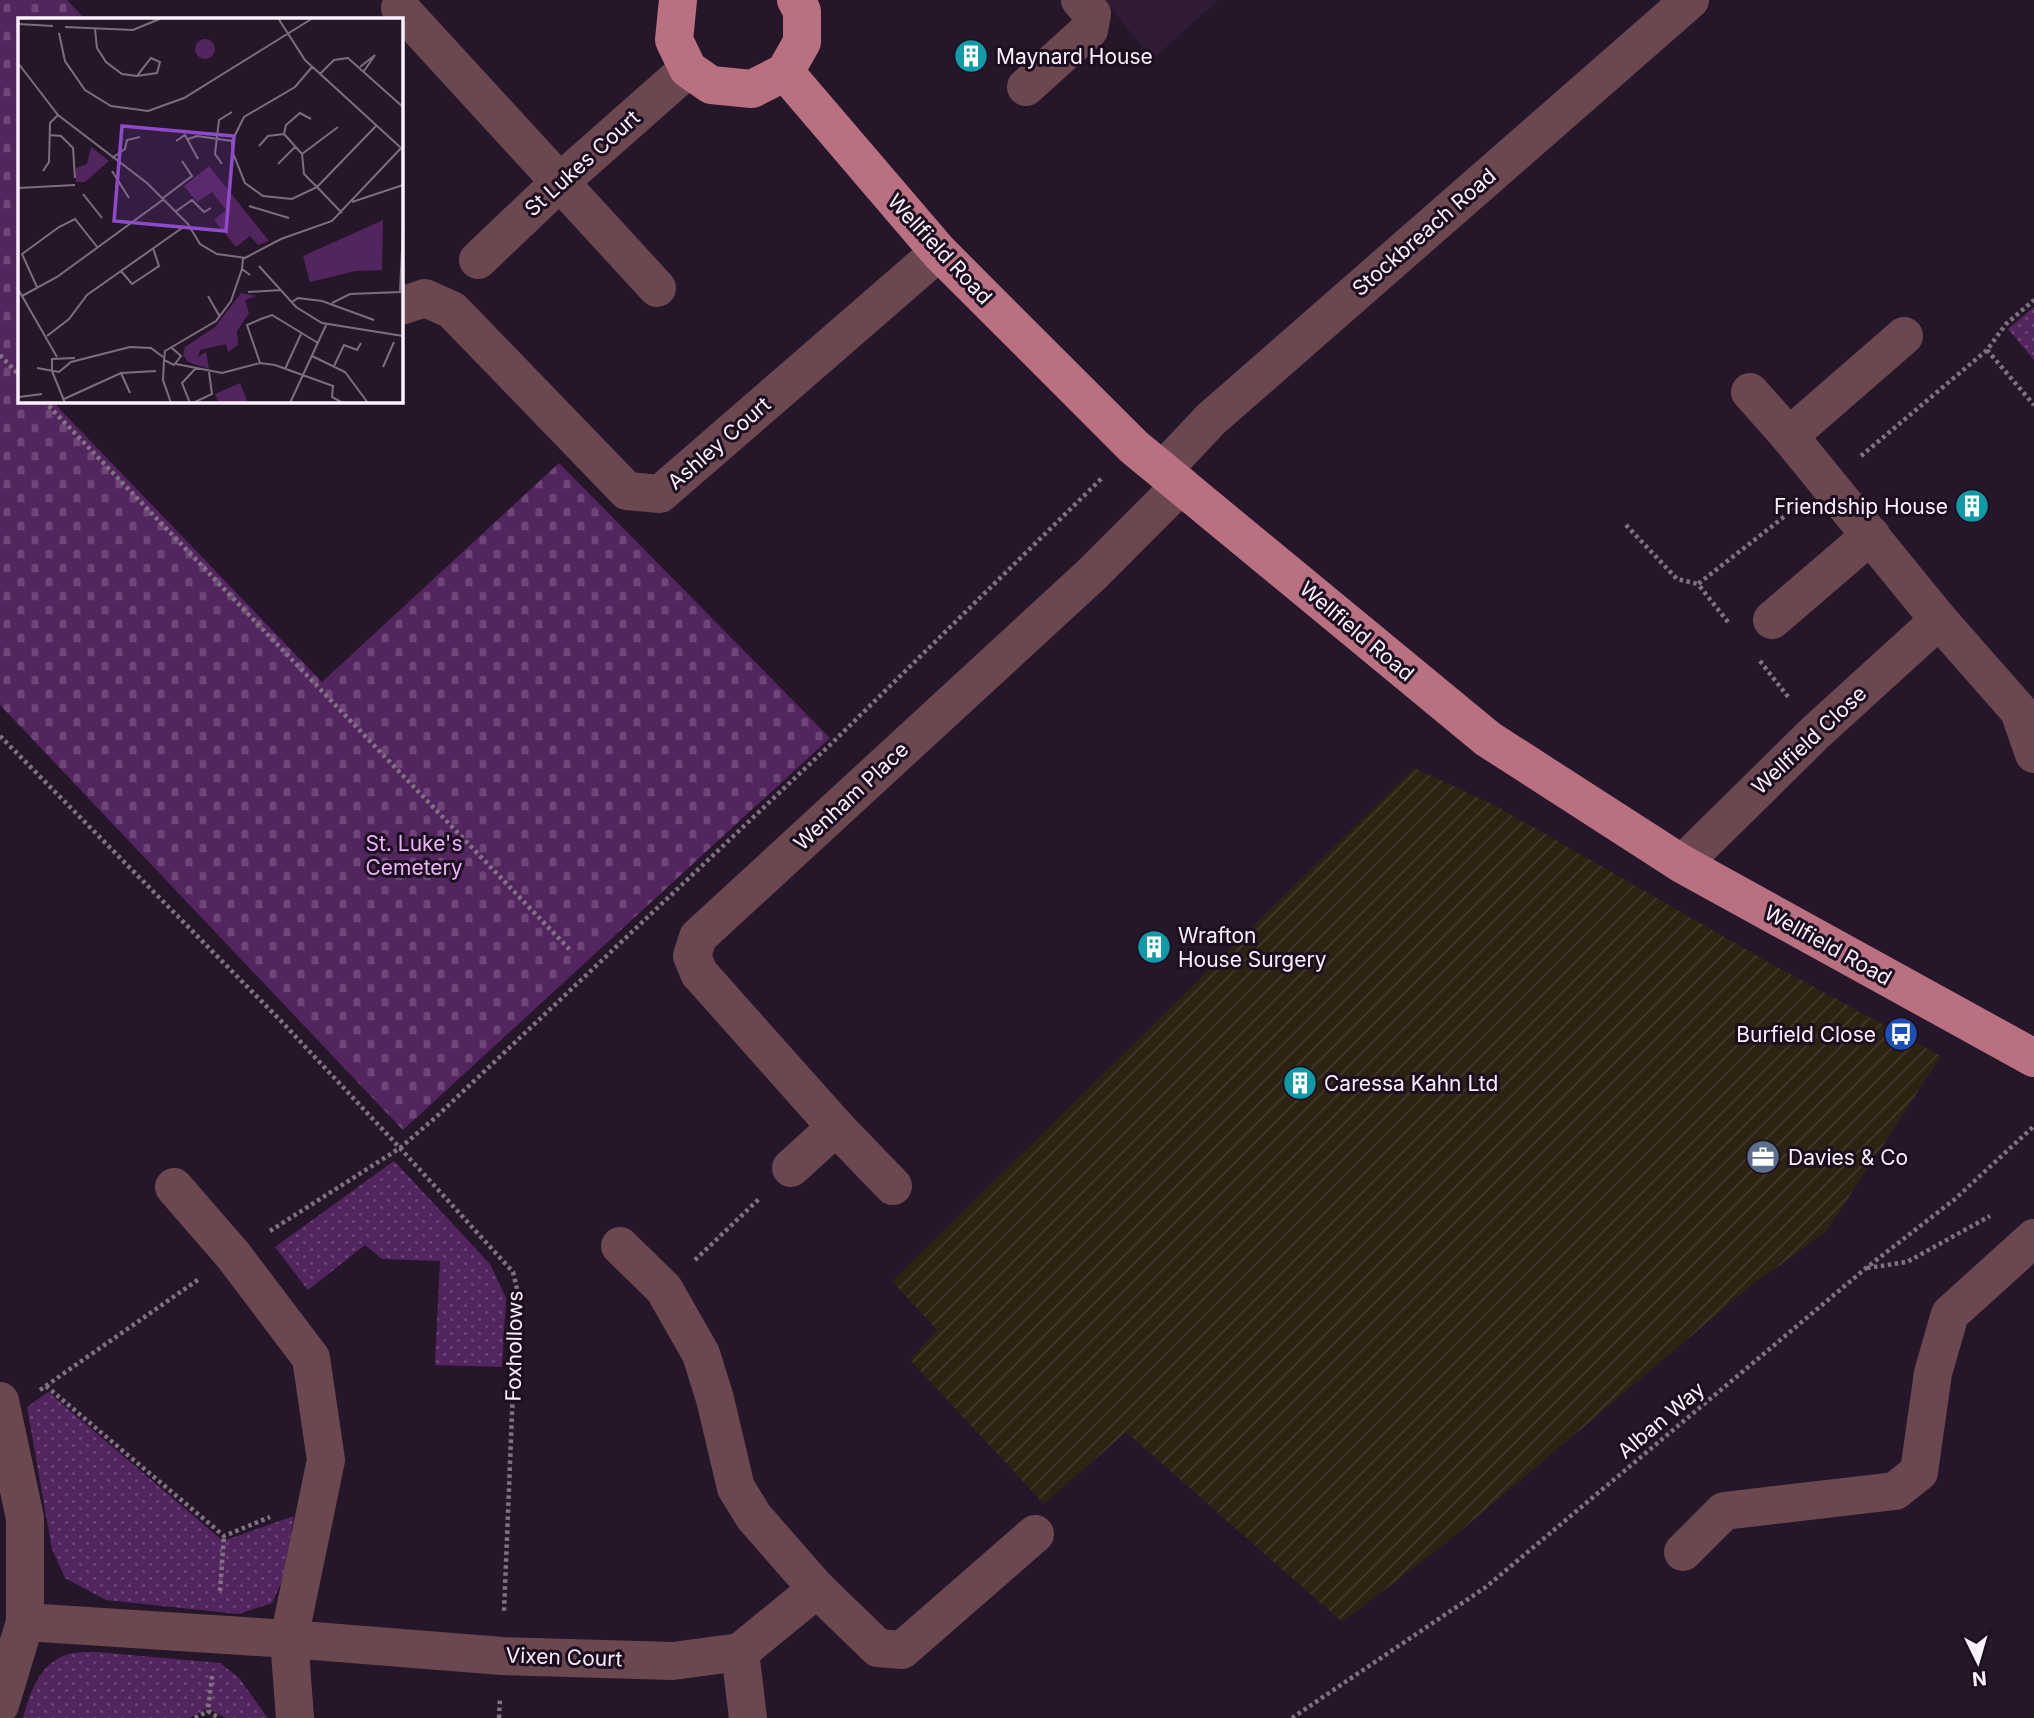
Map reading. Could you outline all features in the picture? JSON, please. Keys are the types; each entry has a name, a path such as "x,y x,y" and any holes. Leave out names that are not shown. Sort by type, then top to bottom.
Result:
{"main road":[{"path":"678,0 674,40 688,68 711,85 752,89 785,72 802,41 802,11 796,0"},
{"name":"Wellfield Road","path":"785,72 939,252 1134,447 1488,739 1682,864 2034,1058"}],"street":[{"path":"1026,87 1089,30 1091,14 1080,0"},
{"name":"Stockbreach Road","path":"1172,477 1211,419 1690,0"},
{"path":"400,8 657,288"},
{"name":"St Lukes Court","path":"478,260 560,182 688,68"},
{"name":"Ashley Court","path":"402,306 425,298 452,310 627,491 660,494 939,252"},
{"path":"1789,436 1904,336"},
{"path":"1750,392 1939,620 2027,705 2034,754"},
{"name":"Wenham Place","path":"893,1186 836,1127 699,974 692,956 698,937 1090,576 1172,477"},
{"path":"1772,620 1871,535"},
{"name":"Wellfield Close","path":"1682,864 1815,732 1939,620"},
{"path":"791,1168 836,1127"},
{"path":"174,1187 233,1255 311,1358 326,1460 289,1639 295,1718"},
{"path":"1684,1552 1724,1511 1895,1491 1919,1472 1933,1373 1950,1314 2034,1238"},
{"path":"620,1246 664,1289 701,1354 715,1399 736,1488 754,1517 817,1589 878,1648 902,1650 1035,1534"},
{"path":"0,1705 25,1622 25,1518 2,1408"},
{"path":"748,1718 740,1652 817,1589"},
{"path":"25,1622 289,1639"},
{"name":"Vixen Court","path":"289,1639 502,1656 673,1661 740,1652"}],"path":[{"path":"1828,483 1987,350 2006,324 2034,300"},
{"path":"1987,350 2034,405"},
{"path":"0,355 18,374"},
{"path":"45,402 572,952"},
{"path":"2,1408 46,1385 233,1255 400,1148 833,742 1108,472"},
{"path":"1626,525 1677,579 1698,584"},
{"name":"Foxhollows","path":"0,736 282,1022 513,1272 517,1289 499,1718"},
{"name":"Alban Way","path":"1292,1718 1486,1587 1866,1268 1955,1199 2034,1126"},
{"path":"664,1289 791,1168"},
{"path":"1866,1268 1907,1262 1999,1210"},
{"path":"46,1385 224,1536 318,1498"},
{"path":"195,1718 208,1711"}],"shaded area":[{"path":"1104,0 1218,0 1153,59"},
{"path":"1414,768 1493,804 1770,963 1941,1056 1826,1232 1748,1288 1445,1544 1342,1622 1126,1432 1044,1504 910,1360 937,1330 892,1281"}],"green space":[{"name":"St. Luke's Cemetery","path":"0,0 67,0 84,18 18,18 18,402 53,402 322,682 559,463 830,738 403,1130 0,705"},
{"path":"2034,307 2034,360 2008,329"},
{"path":"394,1161 490,1264 506,1298 502,1367 435,1365 440,1261 382,1259 365,1245 308,1290 275,1247"},
{"path":"48,1392 223,1541 294,1516 283,1579 272,1603 238,1614 106,1600 65,1578 52,1549 27,1407"},
{"path":"97,1652 220,1663 239,1678 268,1718 226,1718 208,1708 189,1718 23,1718 33,1688 51,1664 69,1654"}],"place":[{"name":"Maynard House","path":"971,56"},
{"name":"Friendship House","path":"1972,506"},
{"name":"Wrafton House Surgery","path":"1154,947"},
{"name":"Burfield Close","path":"1901,1034"},
{"name":"Caressa Kahn Ltd","path":"1300,1083"},
{"name":"Davies & Co","path":"1763,1157"}]}
